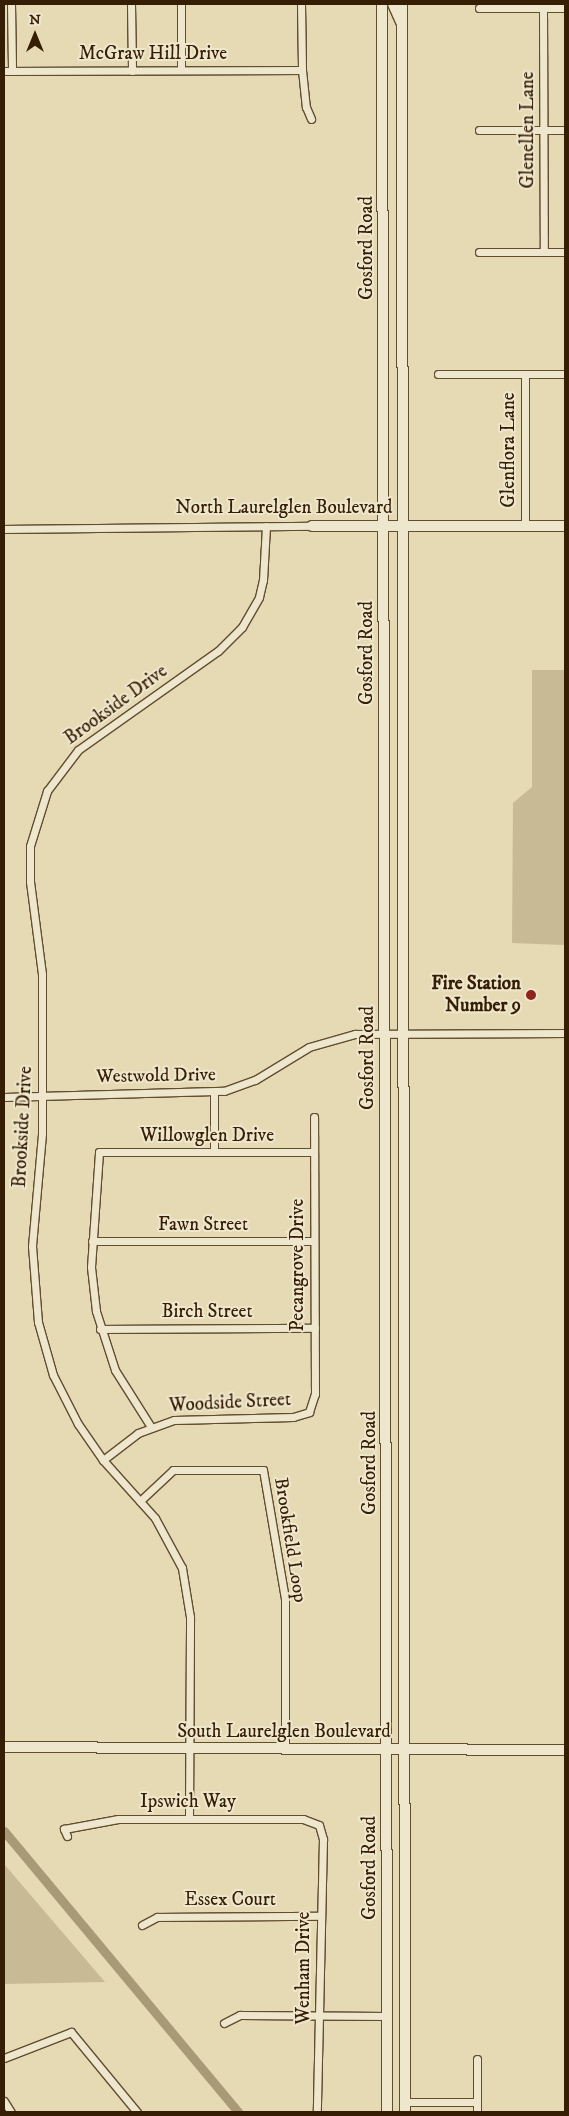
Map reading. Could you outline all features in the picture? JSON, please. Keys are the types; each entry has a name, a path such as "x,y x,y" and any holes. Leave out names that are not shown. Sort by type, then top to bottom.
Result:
{"main road":[{"name":"Gosford Road","path":"382,4 387,2112"},
{"path":"393,4 402,25"},
{"name":"Gosford Road","path":"402,4 406,1749 405,2107"},
{"name":"North Laurelglen Boulevard","path":"312,526 565,526"},
{"name":"South Laurelglen Boulevard","path":"4,1747 190,1750 565,1750"}],"street":[{"path":"11,4 12,72"},
{"path":"131,4 132,71"},
{"path":"181,4 181,70"},
{"path":"301,4 302,70 306,107 311,119"},
{"path":"479,8 565,8"},
{"name":"Glenellen Lane","path":"544,8 544,252"},
{"name":"McGraw Hill Drive","path":"4,72 302,70"},
{"path":"479,130 565,130"},
{"path":"479,252 565,252"},
{"path":"438,374 565,374"},
{"name":"Glenflora Lane","path":"525,374 525,526"},
{"name":"Brookside Drive","path":"189,1818 190,1750 187,1587 166,1533 103,1460 64,1400 38,1322 32,1246 42,1094 42,974 29,865 39,809 55,777 78,750 218,651 242,627 259,597 263,580 266,526"},
{"name":"North Laurelglen Boulevard","path":"4,529 312,526"},
{"name":"Westwold Drive","path":"4,1097 42,1094 214,1093 255,1080 323,1041 355,1034 404,1032 565,1033"},
{"path":"214,1093 214,1152"},
{"name":"Pecangrove Drive","path":"309,1412 315,1394 314,1117"},
{"name":"Willowglen Drive","path":"92,1241 99,1152 314,1152"},
{"path":"92,1241 92,1289 100,1328 115,1370 151,1427"},
{"name":"Fawn Street","path":"92,1241 314,1241"},
{"name":"Birch Street","path":"100,1328 315,1328"},
{"name":"Woodside Street","path":"103,1460 124,1442 151,1427 188,1418 293,1418 309,1412"},
{"name":"Brookfield Loop","path":"140,1501 173,1470 262,1470 285,1599 285,1750"},
{"name":"Ipswich Way","path":"67,1836 64,1829 94,1821 189,1818 303,1818 319,1825"},
{"name":"Wenham Drive","path":"316,2112 320,2015 320,1916 324,1839 319,1825"},
{"name":"Essex Court","path":"142,1925 157,1916 320,1916"},
{"path":"224,2023 240,2015 388,2016"},
{"path":"4,2058 71,2032 137,2112"},
{"path":"477,2059 477,2112"},
{"path":"405,2107 477,2102"}],"shaded area":[{"path":"532,670 565,670 565,1022 564,945 512,943 513,803 532,787"},
{"path":"4,1864 105,1982 4,1984"}],"waterway":[{"path":"4,1831 238,2112"}],"place":[{"name":"Fire Station Number 9","path":"531,995"}]}
